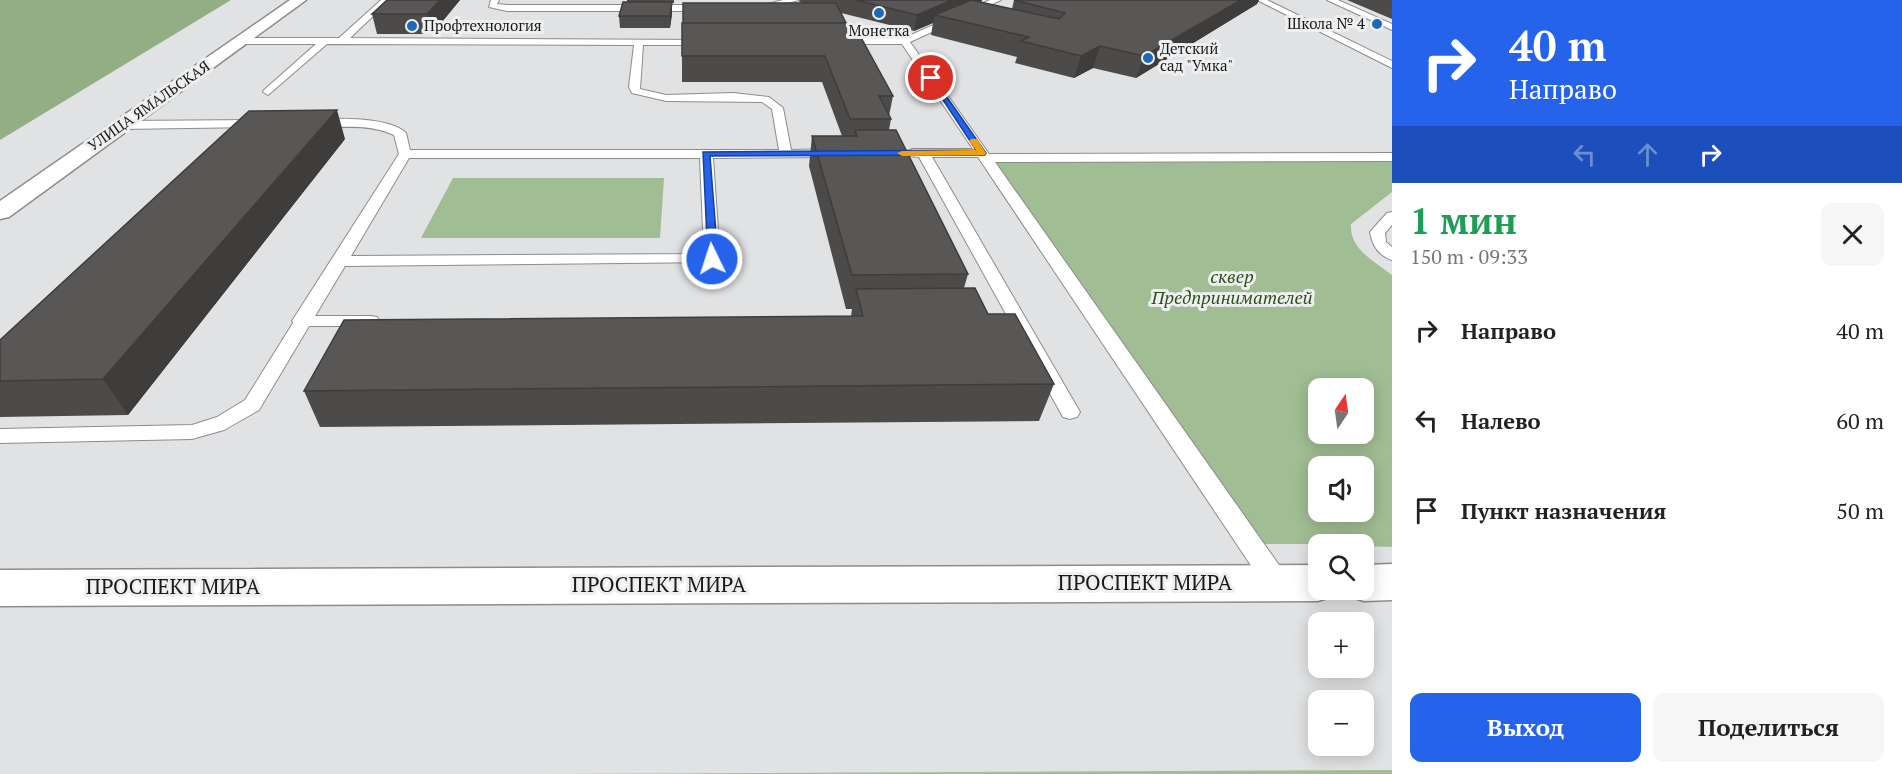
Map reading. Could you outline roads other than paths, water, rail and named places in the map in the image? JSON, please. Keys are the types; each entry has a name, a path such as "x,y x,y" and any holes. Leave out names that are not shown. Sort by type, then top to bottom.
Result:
{"street":[{"name":"УЛИЦА ЯМАЛЬСКАЯ","path":"0,212 299,0"},
{"path":"1374,583 1392,582"},
{"name":"ПРОСПЕКТ МИРА","path":"0,588 1308,583"}],"lane":[{"path":"342,41 386,0"},
{"path":"495,0 492,5 507,8 621,4 720,9"},
{"path":"742,9 766,8 795,0"},
{"path":"824,41 905,41 997,0"},
{"path":"1261,0 1392,65"},
{"path":"1331,0 1392,27"},
{"path":"617,19 621,4"},
{"path":"966,14 978,17"},
{"path":"612,42 614,31"},
{"path":"241,41 720,42"},
{"path":"268,92 325,41"},
{"path":"905,41 1277,583"},
{"path":"639,42 633,87 636,91 663,97 765,99 777,108 786,154"},
{"path":"122,124 276,124"},
{"path":"224,141 241,124"},
{"path":"0,436 192,432 216,427 236,418 252,405 405,154 400,134 388,127 367,124 298,124"},
{"path":"405,154 843,153"},
{"path":"900,153 1392,157"},
{"path":"923,153 1070,412"},
{"path":"339,261 712,259 706,154"},
{"path":"1392,216 1377,232 1379,243 1392,255"},
{"path":"991,315 1015,315"},
{"path":"302,321 385,321"}],"place":[{"name":"Монетка","path":"879,13"},
{"name":"Школа № 4","path":"1377,24"},
{"name":"Профтехнология","path":"412,26"},
{"name":"Детский сад \"Умка\"","path":"1148,58"}],"park label":[{"name":"сквер Предпринимателей","path":"1232,287"}]}
